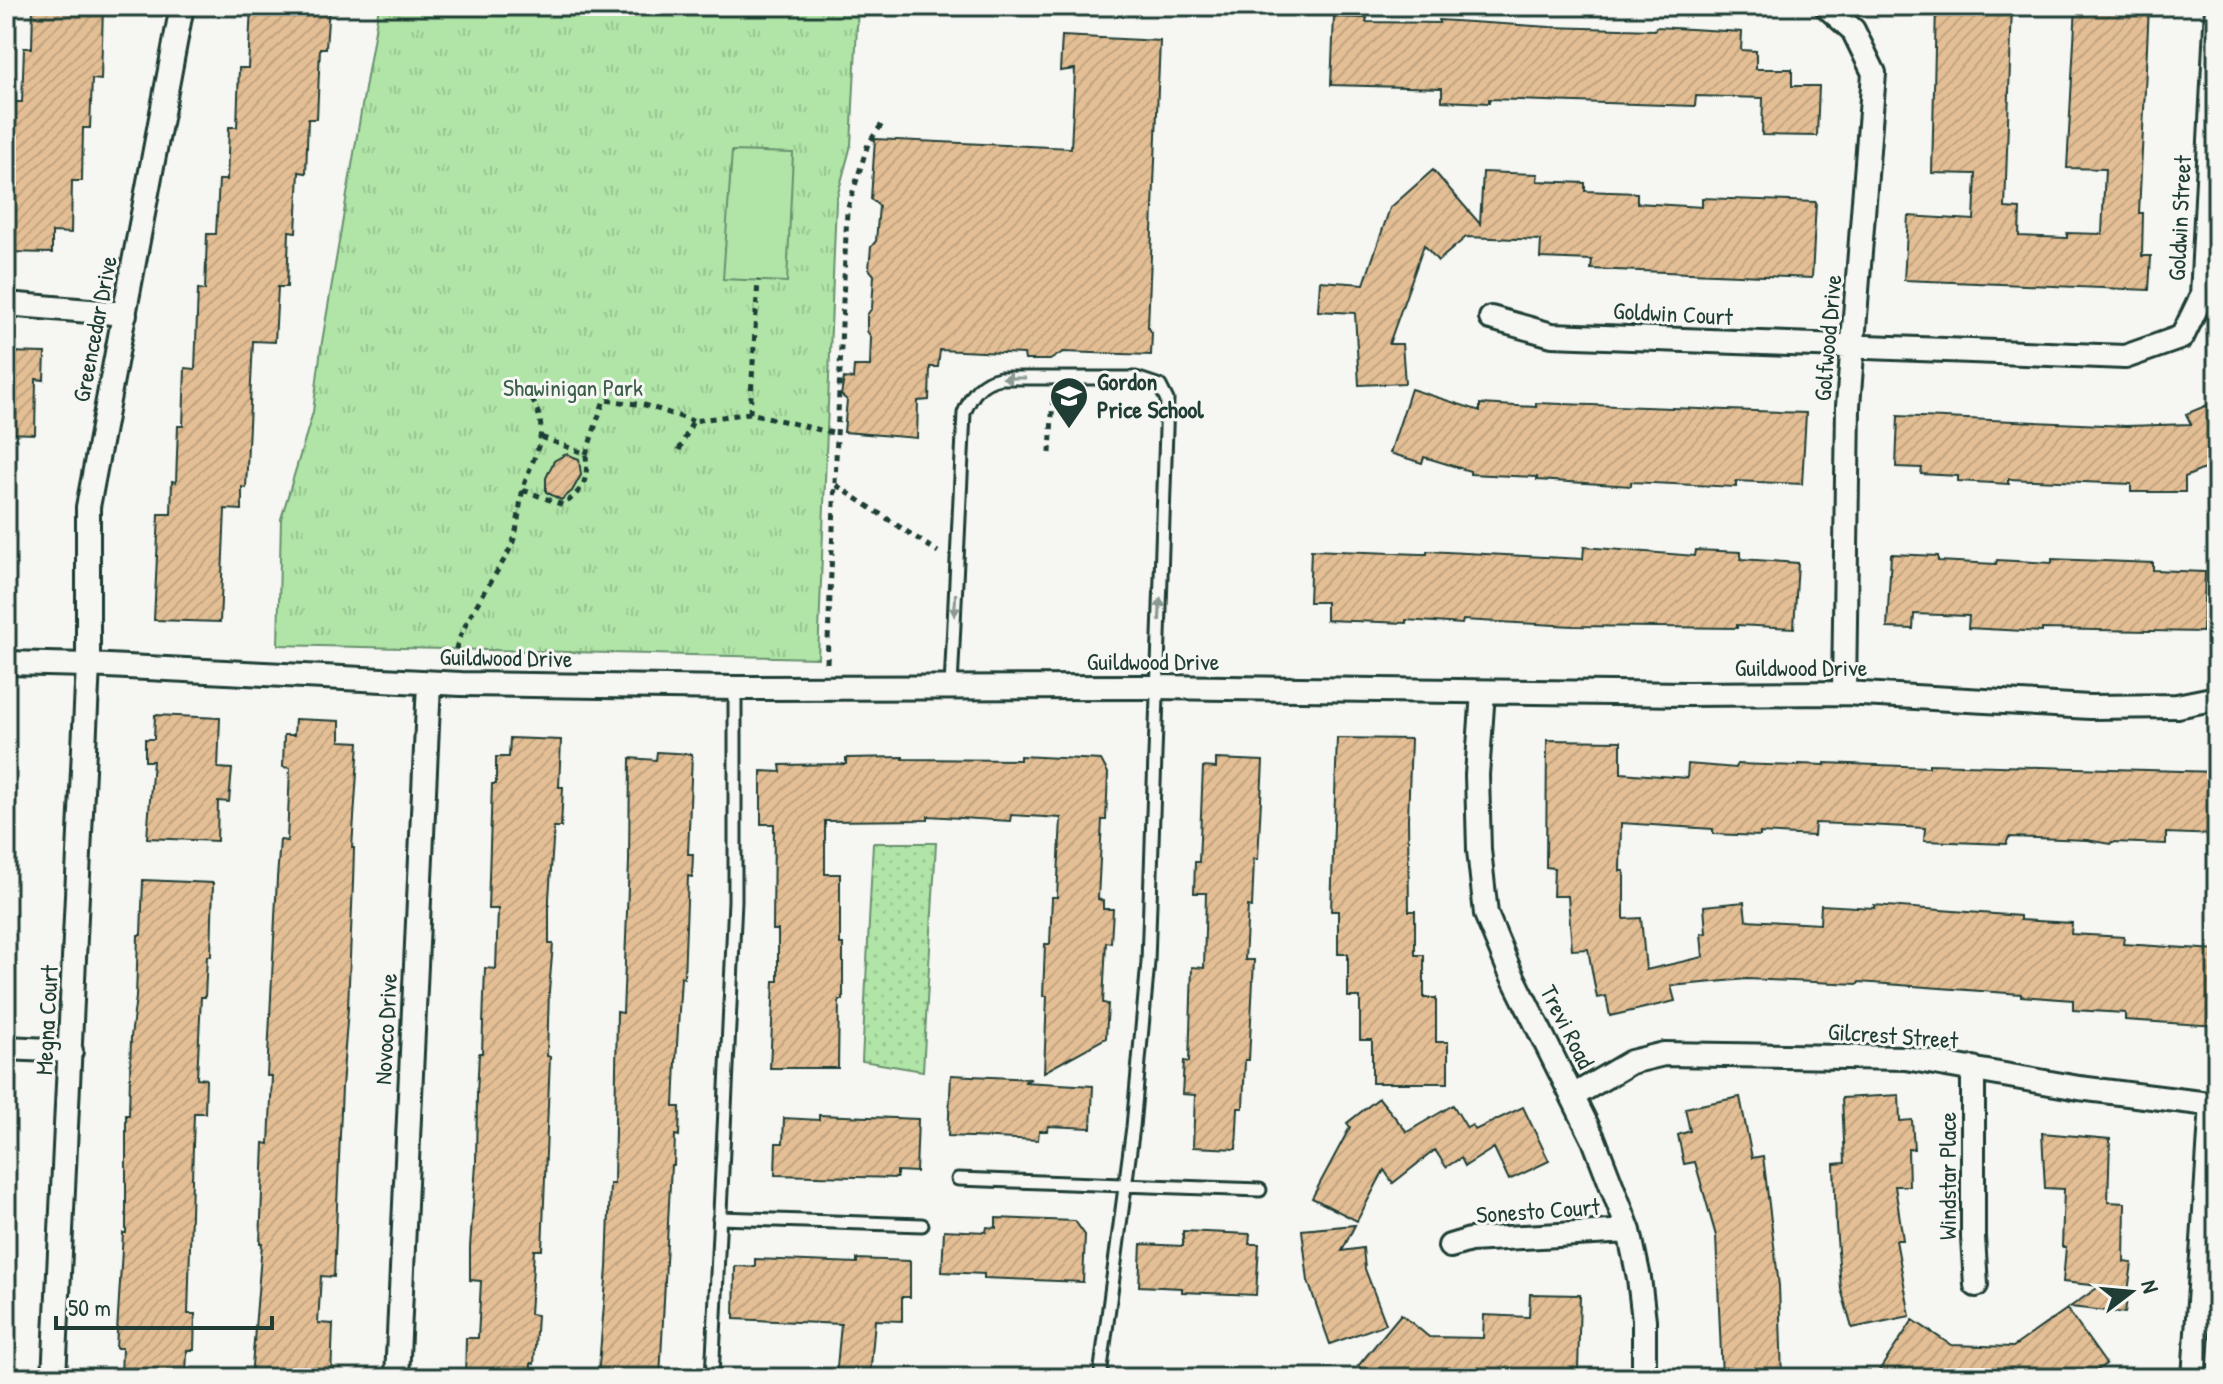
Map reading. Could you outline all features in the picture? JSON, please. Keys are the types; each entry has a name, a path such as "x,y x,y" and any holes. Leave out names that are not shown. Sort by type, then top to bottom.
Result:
{"street":[{"name":"Greencedar Drive","path":"88,665 88,507 182,6"},
{"name":"Golfwood Drive","path":"1826,6 1853,30 1874,73 1848,406 1844,693"},
{"name":"Goldwin Street","path":"1854,346 2125,357 2182,337 2202,296 2217,6"},
{"path":"6,304 125,314"},
{"name":"Goldwin Court","path":"1491,318 1552,335 1854,346"},
{"name":"Guildwood Drive","path":"6,663 461,684 1844,693 2090,707 2177,706 2217,698"},
{"name":"Megna Court","path":"54,1378 88,665"},
{"name":"Novoco Drive","path":"397,1378 429,683"},
{"name":"Trevi Road","path":"1483,692 1477,775 1479,850 1486,914 1508,967 1594,1140 1629,1231 1644,1320 1644,1378"},
{"path":"6,1048 71,1051"},
{"name":"Gilcrest Street","path":"1573,1096 1631,1062 1664,1054 1906,1058 2079,1088 2215,1105"},
{"name":"Windstar Place","path":"1973,1068 1976,1285"},
{"path":"2194,1378 2215,1105"},
{"name":"Sonesto Court","path":"1450,1246 1470,1240 1629,1231"}],"lane":[{"path":"951,687 964,413 970,397 986,381 1000,378 1136,378 1160,386 1167,400 1148,962 1125,1187 1099,1375"},
{"path":"712,1378 735,901 735,688"},
{"path":"958,1179 1260,1190"},
{"path":"719,1218 922,1225"}],"path":[{"path":"826,688 847,211 868,144 884,121"},
{"path":"750,413 758,280"},
{"path":"1050,453 1054,379"},
{"path":"461,684 454,654 487,584 511,547 519,523 523,490 541,444 538,408 530,396 508,390"},
{"path":"523,490 563,505 579,493 588,475 586,454 604,400 645,405 693,421 750,413 837,434"},
{"path":"679,450 693,421"},
{"path":"541,437 586,454"},
{"path":"835,484 957,564"}],"green space":[{"name":"Shawinigan Park","path":"379,6 858,6 851,145 836,201 818,658 278,645 281,519 313,412"},
{"path":"732,151 793,153 787,282 723,279"},
{"path":"873,843 936,843 923,1071 862,1061"}],"building":[{"path":"33,6 103,6 101,80 92,79 90,128 83,128 82,181 72,181 71,233 52,232 52,253 6,252 6,154 14,154 15,102 22,102 24,48 32,48"},
{"path":"251,6 329,6 326,48 320,48 317,119 308,119 306,173 299,172 296,232 289,231 287,287 278,287 275,342 253,341 246,488 242,487 242,510 225,509 220,622 154,620 159,514 171,514 172,481 176,482 178,426 183,426 185,368 195,369 198,289 205,290 207,234 216,234 219,180 227,180 229,127 237,127 239,68 248,68"},
{"path":"1936,6 2012,6 2005,208 2020,209 2019,236 2067,238 2067,233 2102,234 2105,169 2067,168 2076,6 2149,6 2139,213 2143,213 2142,256 2151,256 2149,290 1904,280 1908,216 1974,220 1976,174 1932,173"},
{"path":"1334,17 1367,18 1366,22 1439,23 1439,20 1550,27 1655,30 1656,27 1742,32 1741,50 1756,51 1756,69 1792,69 1792,86 1819,86 1817,136 1762,135 1763,98 1696,96 1695,106 1489,99 1489,103 1442,101 1442,88 1331,85"},
{"path":"1062,36 1160,41 1148,327 1152,333 1151,355 1063,352 1050,360 1025,360 1024,354 940,350 938,367 930,367 929,400 918,401 917,438 844,432 847,400 841,395 844,378 853,379 854,366 870,366 871,337 867,331 867,315 872,308 874,275 869,269 871,247 876,241 879,206 871,199 875,139 1071,148 1075,69 1060,71"},
{"path":"1433,170 1480,224 1483,172 1538,174 1537,181 1585,183 1585,191 1637,193 1637,203 1702,207 1702,198 1816,202 1812,278 1591,269 1592,260 1540,258 1541,240 1466,237 1438,261 1424,245 1389,344 1402,344 1405,383 1359,385 1355,313 1318,311 1320,281 1364,284 1390,208"},
{"path":"6,352 45,353 44,380 36,379 35,434 6,433"},
{"path":"1411,389 1480,411 1480,404 1536,407 1536,403 1806,413 1802,484 1736,481 1736,487 1631,482 1631,486 1470,474 1470,471 1424,457 1422,463 1390,453"},
{"path":"2217,401 2217,485 2209,467 2185,477 2185,492 2131,492 2131,484 2009,479 2009,484 1958,481 1958,476 1921,474 1922,468 1896,467 1898,416 2126,426 2191,424 2186,414"},
{"path":"566,454 579,459 581,475 572,491 561,500 546,492 546,478 554,461"},
{"path":"1584,547 1695,556 1696,550 1741,552 1741,559 1798,563 1794,628 1326,620 1326,602 1309,602 1311,550 1420,554 1427,554 1427,551 1583,559"},
{"path":"1891,554 1938,556 1938,561 1996,564 1997,560 2052,563 2052,559 2153,563 2153,570 2205,572 2203,632 2042,629 2042,632 1968,628 1969,616 1914,614 1913,629 1887,628"},
{"path":"155,715 220,718 218,768 232,769 229,802 218,801 217,841 147,838 153,761 145,761 145,739 154,739"},
{"path":"295,719 340,721 340,741 359,742 334,1277 321,1276 318,1323 333,1324 331,1378 251,1378 262,1243 264,1143 269,1144 272,1076 267,1076 277,878 280,840 287,841 290,768 283,767 284,735 294,735"},
{"path":"510,738 561,740 559,787 563,787 561,827 554,827 549,898 549,944 553,944 547,1056 550,1057 542,1250 534,1250 530,1314 537,1315 534,1364 531,1363 531,1378 465,1378 466,1338 478,1338 481,1281 470,1280 470,1247 485,968 496,969 498,909 488,909 492,784 496,784 496,757 509,757"},
{"path":"1337,738 1411,739 1409,911 1415,911 1415,955 1424,955 1424,998 1436,998 1436,1042 1448,1042 1448,1083 1372,1083 1372,1040 1360,1040 1360,997 1348,997 1348,954 1338,954 1338,911 1331,911"},
{"path":"1547,740 1621,741 1621,773 1687,778 1688,764 1736,768 1737,764 1929,767 1929,764 2217,772 2217,835 2166,833 2166,844 2110,844 2087,840 2009,837 2006,844 1924,841 1925,828 1815,823 1814,836 1760,833 1760,836 1713,834 1713,829 1621,823 1620,871 1624,871 1624,919 1641,918 1646,970 1703,957 1701,934 1706,933 1704,906 1744,902 1746,920 1820,924 1821,905 1874,908 1874,905 2020,916 2020,920 2072,923 2071,934 2124,937 2123,944 2217,950 2217,1026 2125,1020 2125,1013 2073,1010 2073,1000 2021,994 1859,982 1747,979 1671,986 1675,1001 1610,1016 1606,996 1597,998 1588,949 1572,950 1568,896 1553,896 1554,868 1546,867"},
{"path":"657,752 692,754 688,854 693,854 692,877 688,876 684,978 681,977 674,1107 680,1107 679,1136 675,1135 674,1165 671,1165 660,1378 598,1378 610,1184 614,1184 617,1012 623,1013 630,758 656,760"},
{"path":"1020,756 1101,760 1108,773 1098,899 1103,901 1103,909 1113,909 1111,943 1106,942 1103,1003 1108,1004 1106,1038 1044,1072 1047,996 1043,996 1045,944 1050,944 1052,897 1057,897 1061,818 1011,815 1010,821 928,816 928,820 825,821 825,874 840,874 843,1000 839,1000 838,1068 770,1068 774,981 778,981 778,930 773,930 774,824 761,824 761,771 781,772 780,765 846,764 846,758 1020,760"},
{"path":"1216,759 1263,761 1258,859 1254,859 1245,960 1254,960 1249,1060 1245,1060 1243,1108 1238,1108 1236,1149 1193,1147 1195,1095 1182,1094 1184,1061 1189,1062 1192,967 1204,968 1206,893 1194,893 1195,862 1199,862 1203,767 1216,768"},
{"path":"143,880 213,883 211,956 207,956 205,997 201,997 197,1078 206,1079 205,1113 194,1113 188,1314 195,1314 194,1350 187,1350 186,1378 121,1378 122,1348 116,1348 123,1233 126,1233 126,1115 129,1115 131,1037"},
{"path":"951,1075 1093,1086 1091,1128 1048,1126 1047,1131 1039,1131 1038,1140 948,1136"},
{"path":"1899,1095 1900,1121 1912,1120 1914,1149 1908,1149 1909,1186 1895,1186 1903,1240 1896,1240 1910,1316 1852,1328 1841,1289 1836,1226 1834,1164 1845,1163 1842,1098"},
{"path":"1740,1097 1752,1158 1763,1156 1779,1286 1782,1378 1722,1378 1716,1236 1695,1162 1684,1164 1678,1135 1690,1131 1685,1108"},
{"path":"1379,1098 1407,1132 1453,1105 1467,1128 1472,1125 1475,1130 1523,1107 1549,1161 1509,1180 1494,1148 1465,1166 1461,1158 1446,1167 1435,1150 1393,1183 1384,1170 1357,1221 1312,1198 1350,1127 1347,1123"},
{"path":"819,1115 918,1119 916,1172 897,1171 897,1178 775,1175 776,1143 783,1143 784,1118 819,1120"},
{"path":"2042,1133 2110,1139 2108,1202 2125,1203 2124,1262 2132,1263 2125,1313 2070,1307 2100,1286 2063,1282 2066,1247 2062,1247 2064,1189 2045,1188"},
{"path":"996,1218 1075,1221 1085,1235 1083,1282 984,1278 984,1274 942,1272 944,1230 986,1232 987,1227 996,1228"},
{"path":"1355,1225 1342,1251 1363,1248 1365,1269 1386,1324 1330,1344 1308,1281 1302,1230"},
{"path":"1183,1231 1250,1234 1249,1244 1259,1244 1256,1295 1182,1292 1182,1288 1139,1286 1141,1244 1183,1246"},
{"path":"755,1259 857,1263 857,1259 910,1261 910,1297 902,1297 902,1321 875,1320 870,1378 836,1378 841,1324 734,1319 735,1266 755,1267"},
{"path":"1530,1294 1580,1295 1578,1372 1525,1371 1525,1378 1373,1378 1358,1366 1401,1314 1429,1337 1483,1338 1484,1315 1529,1317"},
{"path":"2067,1309 2106,1364 2086,1378 1874,1378 1913,1320 1951,1345 2013,1347"}],"place":[{"name":"Gordon Price School","path":"1069,430"}]}
